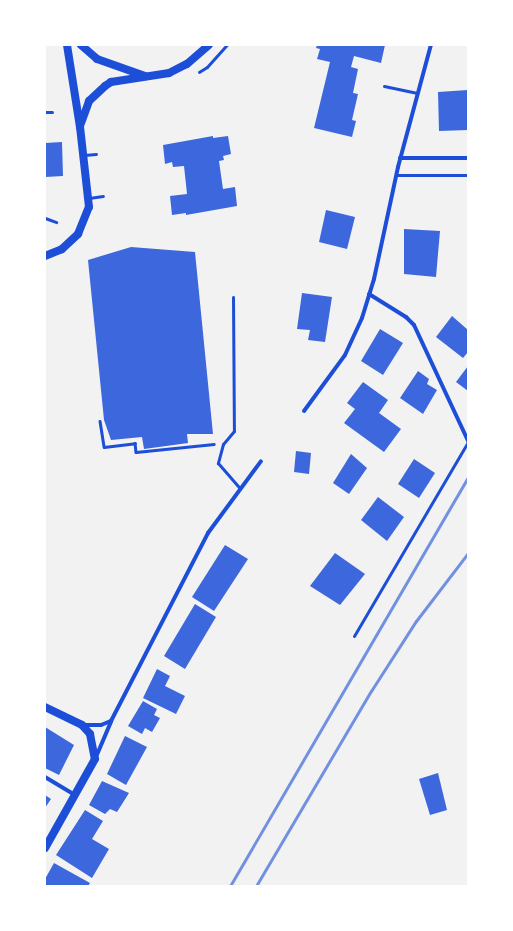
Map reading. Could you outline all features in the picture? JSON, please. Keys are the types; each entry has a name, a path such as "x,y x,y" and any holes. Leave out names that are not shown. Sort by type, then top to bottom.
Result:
{"main road":[{"path":"45,256 62,249 78,234 87,216 89,198 80,127 66,45"},
{"path":"80,45 97,59 148,77"},
{"path":"80,127 89,101 111,82 169,73 188,64 209,45"},
{"path":"45,707 82,724 90,734 95,759 45,848"}],"street":[{"path":"304,411 345,355 362,318 369,294 400,158 431,45"},
{"path":"400,158 468,158"},
{"path":"369,294 406,317 414,325 468,442"},
{"path":"95,759 111,721 208,532 261,461"},
{"path":"82,724 92,726 111,721"},
{"path":"45,777 75,795"}],"lane":[{"path":"384,86 417,93"},
{"path":"45,112 52,112"},
{"path":"84,155 96,154"},
{"path":"396,175 468,175"},
{"path":"89,198 103,196"},
{"path":"45,218 56,222"},
{"path":"233,297 234,431 225,443 218,463 240,488"},
{"path":"354,636 468,442"}],"path":[{"path":"100,421 104,447 135,443 136,452 225,443"}],"building":[{"path":"317,45 385,45 381,63 354,56 351,67 358,69 353,93 358,94 352,120 356,121 352,137 314,128 330,62 317,59 320,49 316,48"},
{"path":"468,90 468,130 439,131 438,92"},
{"path":"213,136 213,138 228,136 231,154 223,156 224,160 219,161 223,189 235,187 237,206 186,215 186,213 172,215 170,196 187,194 184,166 173,167 172,162 165,164 163,145"},
{"path":"62,142 63,176 45,177 45,143"},
{"path":"326,210 355,217 347,249 319,242"},
{"path":"404,229 440,231 436,277 404,274"},
{"path":"131,247 195,252 213,434 187,434 188,443 144,449 142,437 111,440 104,420 88,260"},
{"path":"302,293 332,297 325,342 308,340 310,330 297,329"},
{"path":"452,316 468,330 468,352 463,358 436,337"},
{"path":"380,329 403,343 383,375 361,361"},
{"path":"468,366 468,391 456,382"},
{"path":"418,371 429,379 427,384 437,390 423,414 400,398"},
{"path":"363,382 388,400 379,413 401,429 384,452 344,423 355,409 347,403"},
{"path":"296,451 311,453 309,474 294,472"},
{"path":"351,454 367,468 349,494 333,483"},
{"path":"414,459 435,473 419,498 398,484"},
{"path":"378,497 404,517 387,541 361,520"},
{"path":"225,545 248,559 214,611 192,597"},
{"path":"335,553 365,574 340,605 310,586"},
{"path":"195,604 216,617 185,669 164,656"},
{"path":"157,669 170,676 165,686 185,696 176,714 143,698"},
{"path":"143,701 157,709 154,715 160,718 152,732 145,728 142,734 128,726"},
{"path":"45,727 74,745 59,775 45,768"},
{"path":"125,736 147,747 126,785 107,774"},
{"path":"438,773 447,810 430,815 419,779"},
{"path":"102,781 129,793 117,812 110,809 105,814 89,805"},
{"path":"45,795 51,799 45,808"},
{"path":"85,810 103,821 92,839 109,849 92,878 56,855"},
{"path":"54,863 90,883 88,886 45,886 45,879"}],"railway":[{"path":"230,886 468,477"},
{"path":"256,886 371,691 416,621 468,553"}]}
